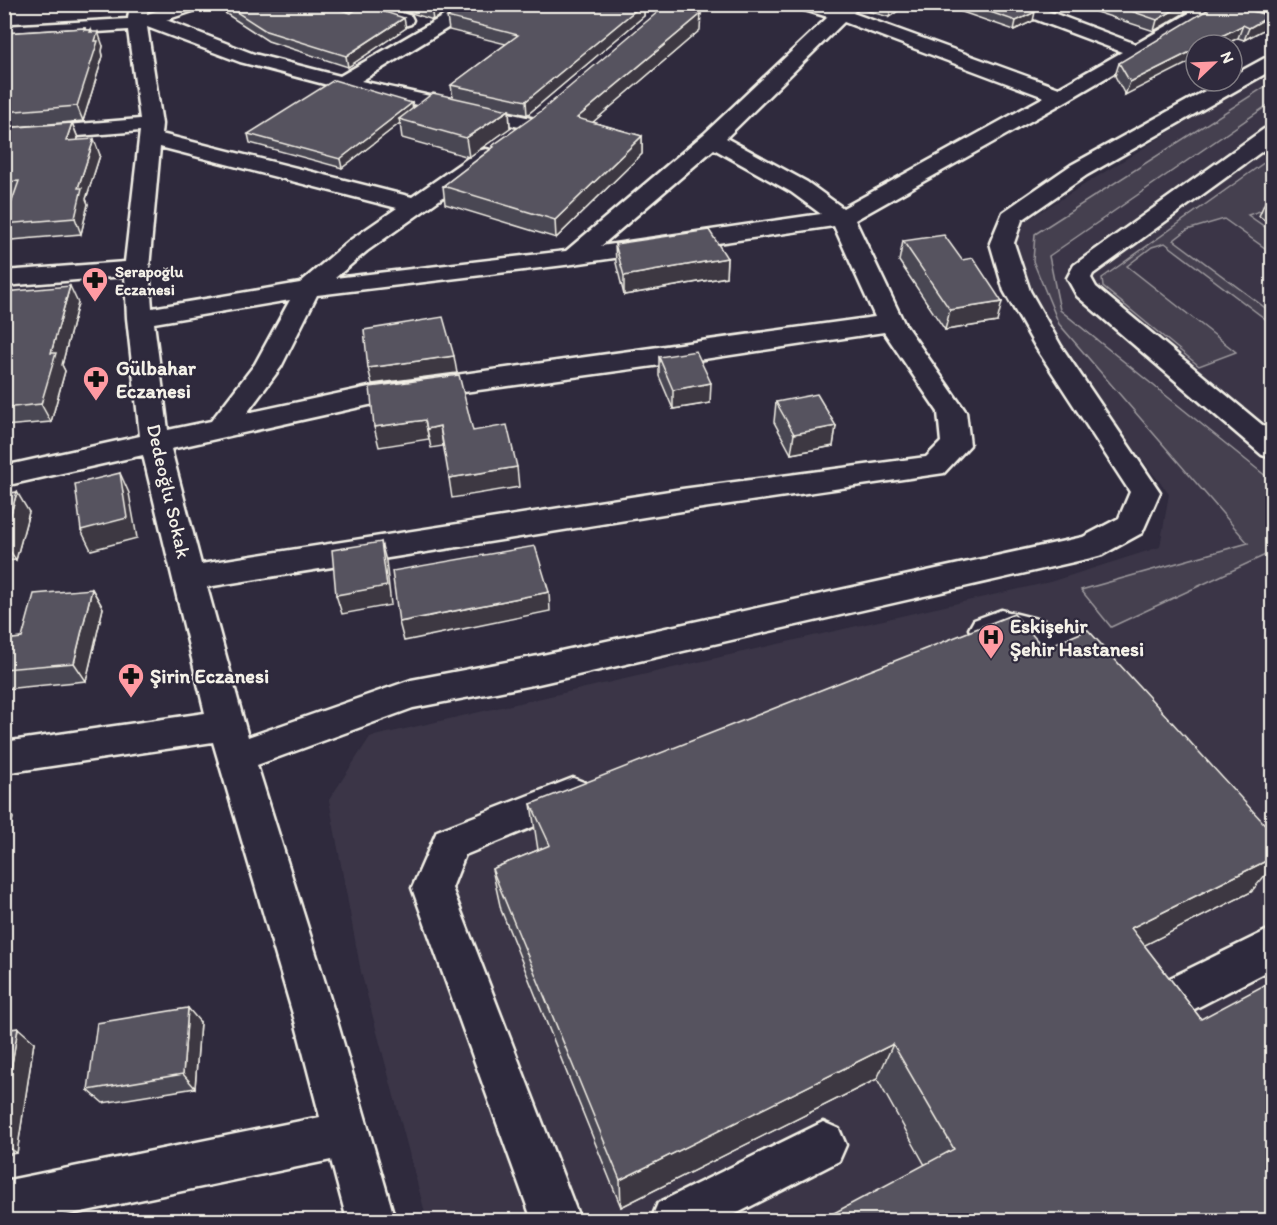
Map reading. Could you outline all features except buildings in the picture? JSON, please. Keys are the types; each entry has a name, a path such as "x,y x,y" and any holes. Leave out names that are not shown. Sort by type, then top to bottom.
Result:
{"street":[{"path":"4,32 142,16 196,4"},
{"path":"354,4 436,29"},
{"path":"343,83 478,4"},
{"path":"804,4 846,10 1061,96"},
{"path":"1011,4 1138,51"},
{"path":"140,318 308,289 573,257 842,218 1061,96 1209,6 1272,24"},
{"path":"573,257 712,139 846,10"},
{"path":"142,16 247,58 343,83 533,124"},
{"name":"Dedeoğlu Sokak","path":"142,16 151,131 137,268 140,318 155,443 231,741 371,1221"},
{"path":"4,758 231,741 411,694 538,670 1091,547 1131,525 1145,492 1048,346 1017,291 1002,243 1011,217 1078,170 1272,62"},
{"path":"222,428 267,367 308,289 357,246 533,124 550,109"},
{"path":"4,136 151,131 414,205"},
{"path":"1272,134 1083,270 1079,278 1086,291 1095,299 1272,448"},
{"path":"188,578 682,500 934,466 956,445 952,412 891,323 842,218 799,187 712,139"},
{"path":"4,279 137,268"},
{"path":"4,476 369,396 685,354 891,323"},
{"path":"957,641 1001,623 1065,639 1121,700"},
{"path":"556,1221 432,888 451,843 605,782"},
{"path":"1175,998 1272,948"},
{"path":"4,1205 347,1134"},
{"path":"675,1221 823,1145"}],"shaded area":[{"name":"Eskişehir Şehir Hastanesi","path":"1272,65 1272,1220 427,1220 361,972 329,800 370,737 1050,582 1160,547 1169,494 1054,348 1011,230 1230,93 1244,93 1244,84"},
{"path":"1272,82 1272,102 1049,256 1060,310 1272,481 1272,552 1111,627 1081,590 1248,543 1059,324 1033,261 1035,234"},
{"path":"1265,162 1272,164 1272,207 1248,215 1272,232 1272,253 1224,219 1187,230 1174,240 1272,313 1272,324 1165,243 1152,247 1127,266 1236,352 1199,366 1103,287 1102,278"}],"place":[{"name":"Serapoğlu Eczanesi","path":"95,303"},
{"name":"Gülbahar Eczanesi","path":"96,402"},
{"name":"Eskişehir Şehir Hastanesi","path":"991,660"},
{"name":"Şirin Eczanesi","path":"131,699"}]}
